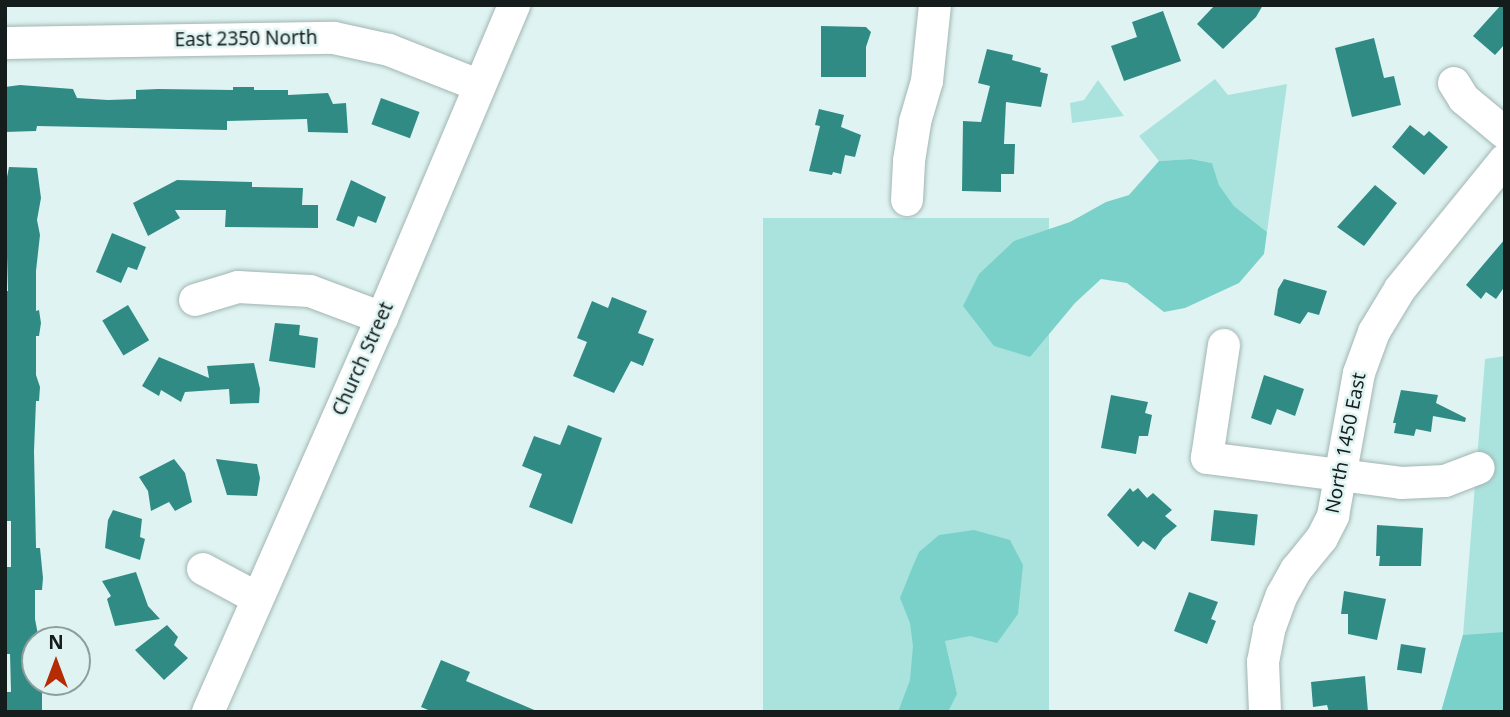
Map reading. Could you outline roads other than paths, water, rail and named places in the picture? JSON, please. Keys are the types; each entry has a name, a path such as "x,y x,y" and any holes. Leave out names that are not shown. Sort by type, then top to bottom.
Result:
{"street":[{"name":"Church Street","path":"208,712 382,318 514,5"},
{"path":"907,200 909,161 915,122 927,80 935,5"},
{"name":"East 2350 North","path":"5,43 334,37 389,50 478,85"},
{"path":"1454,83 1464,99 1505,133"},
{"name":"North 1450 East","path":"1265,712 1263,662 1269,630 1282,594 1296,570 1322,538 1333,516 1359,373 1374,332 1400,289 1505,160"},
{"path":"195,300 238,287 310,292 382,318"},
{"path":"1224,345 1207,458 1342,478 1426,484 1445,481 1479,468"},
{"path":"203,569 257,598"}]}
